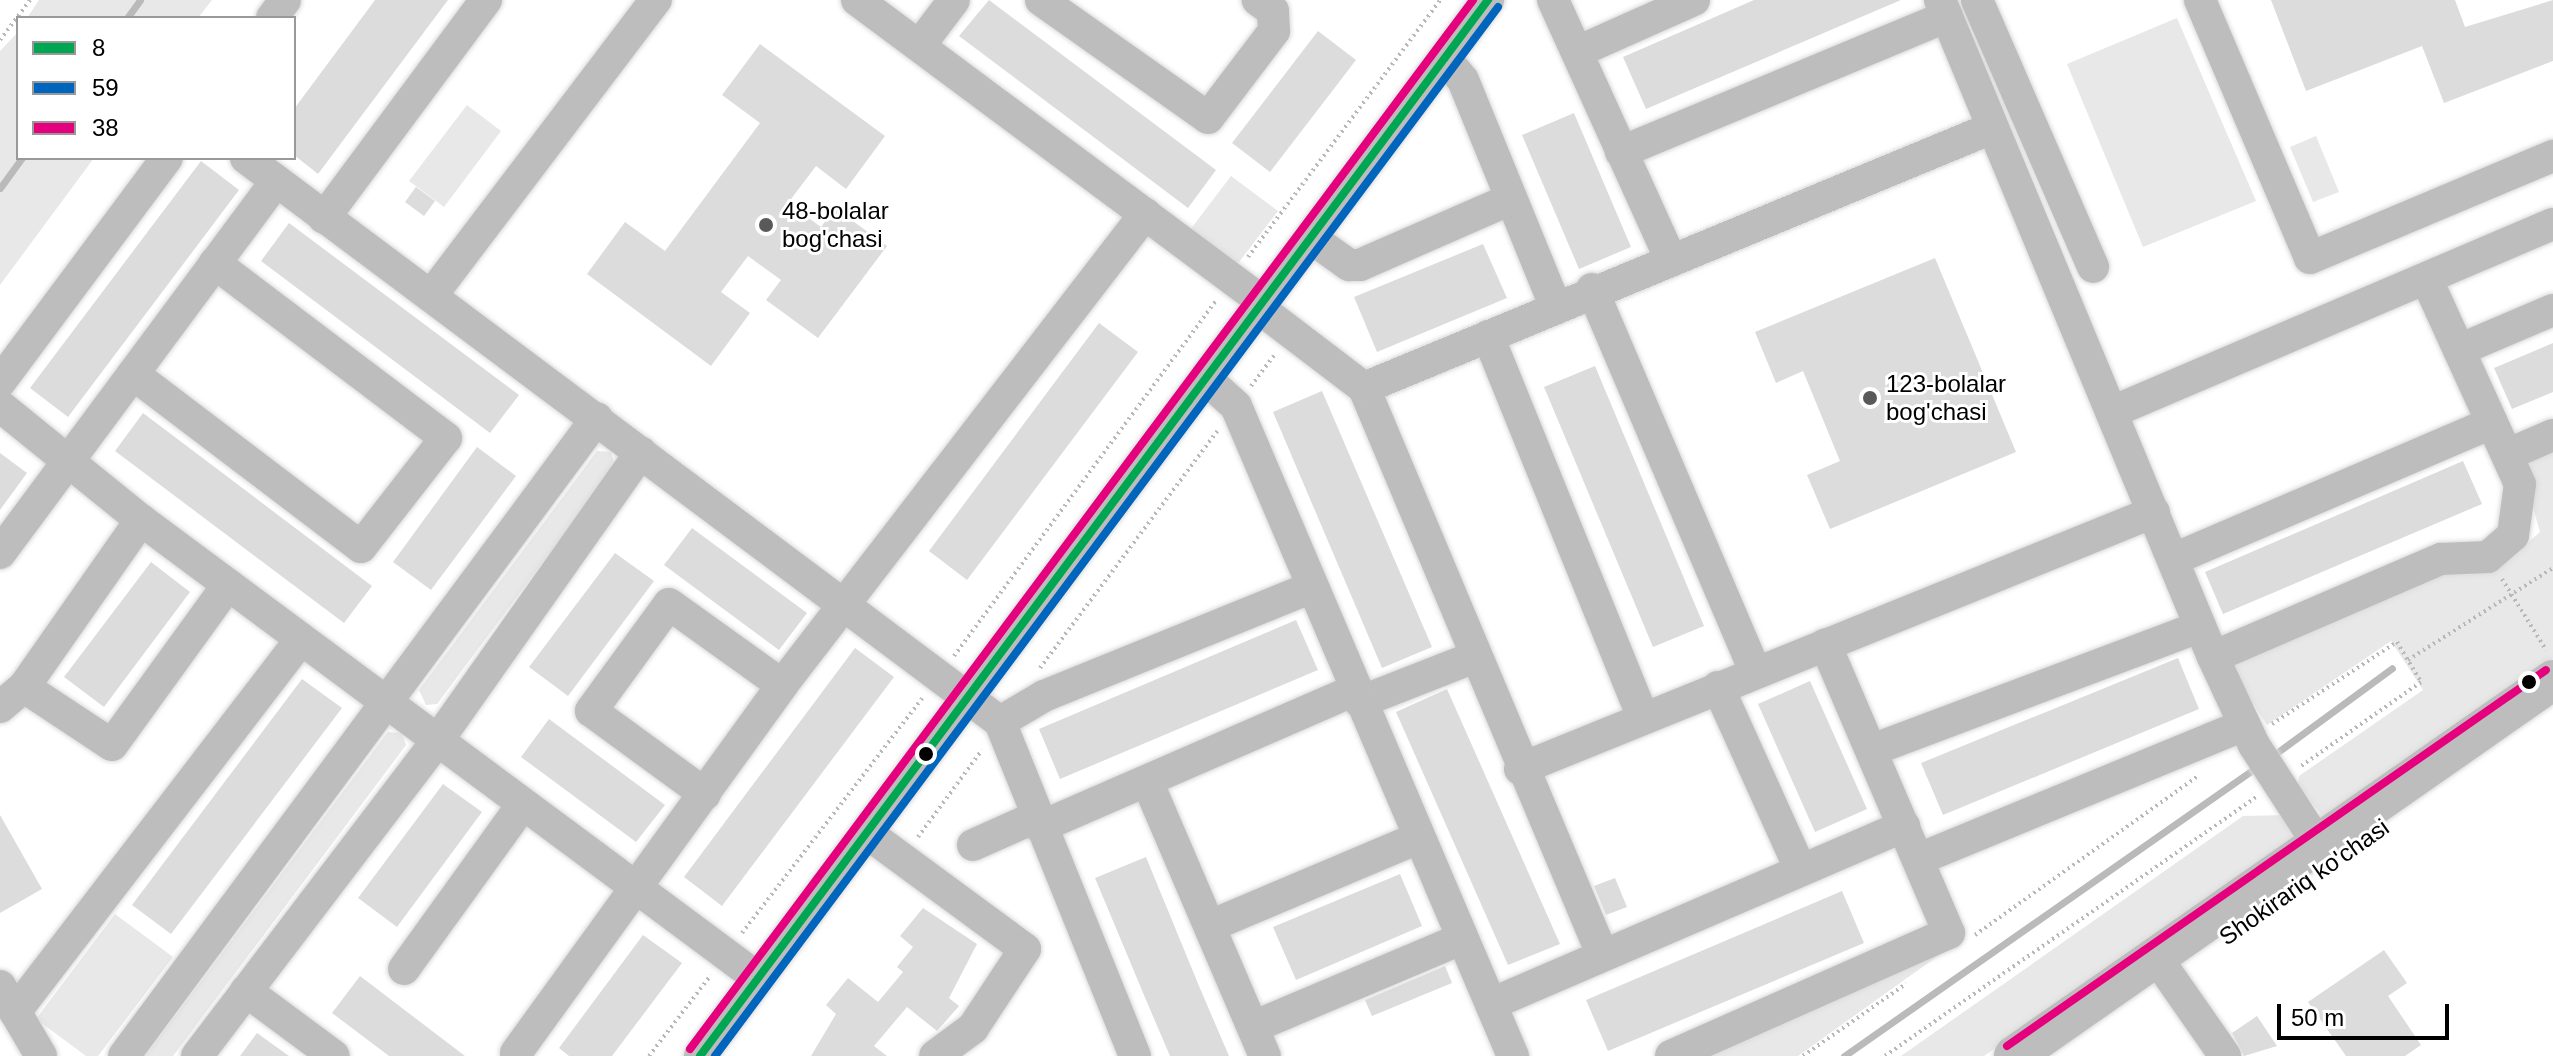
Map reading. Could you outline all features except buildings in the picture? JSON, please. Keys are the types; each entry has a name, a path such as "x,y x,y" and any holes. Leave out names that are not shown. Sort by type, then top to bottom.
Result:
{"main road":[{"name":"Shokirariq ko'chasi","path":"2056,1056 2318,844 2553,680"},
{"name":"Shokirariq ko'chasi","path":"2014,1056 2163,967 2553,708"}],"street":[{"path":"324,218 486,0"},
{"path":"431,296 656,0"},
{"path":"857,0 1232,279 1364,388 1472,658 1602,954"},
{"path":"920,45 954,0"},
{"path":"1041,0 1208,118 1274,31 1273,11 1258,0"},
{"path":"714,1051 758,978 974,696 1488,0"},
{"path":"1553,0 1670,258"},
{"path":"1577,52 1694,0"},
{"path":"1977,0 2093,267"},
{"path":"2200,0 2310,258 2553,156"},
{"path":"1621,152 1944,8 2213,657 2249,736 2318,844"},
{"path":"1445,58 1463,80 1555,306"},
{"path":"1364,388 1592,289 1992,128"},
{"path":"0,382 166,160"},
{"path":"249,160 844,605 974,696 1000,722 1135,1056"},
{"path":"0,553 276,181"},
{"path":"1311,238 1349,265 1360,265 1511,199"},
{"path":"516,1053 782,685 1145,214"},
{"path":"2112,412 2553,224"},
{"path":"133,374 361,547 446,438 215,263"},
{"path":"2213,657 2441,559 2488,557 2513,535 2519,511 2509,454 2426,278"},
{"path":"1592,289 1755,672"},
{"path":"2459,350 2553,310"},
{"path":"1488,336 1643,717"},
{"path":"1206,379 1236,406 1416,839 1513,1056"},
{"path":"0,406 141,520 758,978"},
{"path":"124,1056 389,704 597,418"},
{"path":"2174,559 2492,423"},
{"path":"2509,454 2553,435"},
{"path":"197,1056 438,740 641,452"},
{"path":"1520,769 2154,512"},
{"path":"141,520 12,697 112,745 228,585"},
{"path":"1000,722 1044,696 1312,587"},
{"path":"705,794 591,711 669,604 782,685"},
{"path":"1872,750 2200,627"},
{"path":"41,1056 8,999 301,639"},
{"path":"1671,1056 1952,941 1825,644"},
{"path":"973,845 1147,781 1358,696 1472,658"},
{"path":"1718,687 1800,869"},
{"path":"1919,859 2249,736"},
{"path":"1147,781 1259,1042 1461,939"},
{"path":"404,969 523,804"},
{"path":"1491,1004 1904,826"},
{"path":"867,833 1025,949 973,1028 935,1056"},
{"path":"1210,926 1416,839"},
{"path":"2163,967 2225,1056"},
{"path":"246,991 334,1056"}],"path":[{"path":"649,1056 940,674 1440,0"},
{"path":"0,40 16,19"},
{"path":"1032,680 1283,343"},
{"path":"2488,557 2553,660"},
{"path":"2408,660 2553,568"},
{"path":"1885,1056 2274,778 2421,682 2397,642 2249,736"},
{"path":"903,858 1000,722"},
{"path":"976,743 982,749"},
{"path":"1952,941 2212,766"},
{"path":"1803,1056 1918,976"}],"shaded area":[{"path":"39,0 212,0 200,16 28,16"},
{"path":"2177,18 2256,201 2143,247 2067,64"},
{"path":"16,34 16,160 93,160 0,285 0,51"},
{"path":"467,105 501,131 444,207 409,181"},
{"path":"2316,136 2339,192 2313,202 2290,147"},
{"path":"1231,176 1278,211 1236,266 1190,230"},
{"path":"2553,443 2553,658 2324,818 2298,785 2299,776 2423,690 2391,641 2267,725 2235,675 2235,662 2436,571 2469,575 2499,567 2540,532 2521,465"},
{"path":"597,451 611,452 615,465 437,704 426,705 419,690"},
{"path":"388,732 402,733 406,745 173,1056 145,1056"},
{"path":"2283,815 2298,836 1984,1056 1901,1056 2243,816"},
{"path":"115,914 173,957 98,1056 86,1056 36,1019"},
{"path":"1942,953 1798,1056 1699,1056"}],"waterway":[{"path":"128,16 140,0"},
{"path":"0,188 21,160"},
{"path":"2271,757 2392,668"},
{"path":"1844,1056 2258,766"}],"transit line":[{"name":"38","path":"690,1049 1473,0"},
{"name":"8","path":"700,1056 1488,0"},
{"name":"59","path":"715,1056 1498,7"},
{"name":"38","path":"2007,1046 2546,670"}],"place":[{"name":"48-bolalar bog'chasi","path":"766,225"},
{"name":"123-bolalar bog'chasi","path":"1870,398"}]}
